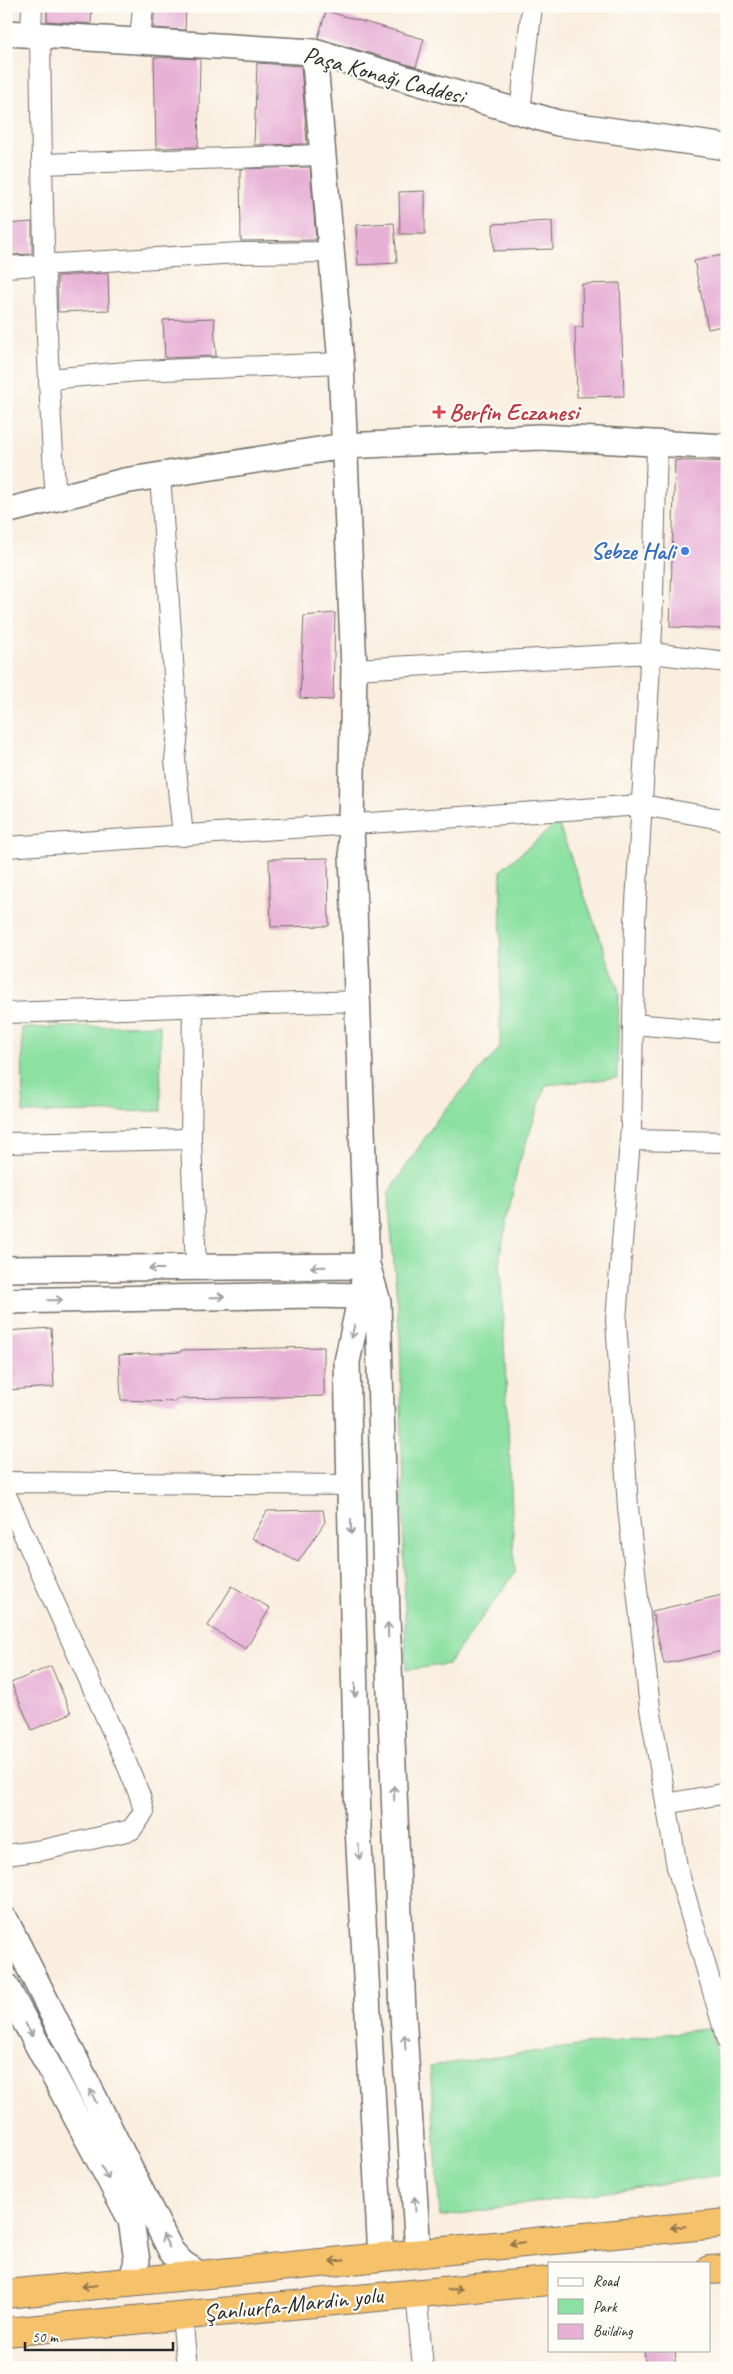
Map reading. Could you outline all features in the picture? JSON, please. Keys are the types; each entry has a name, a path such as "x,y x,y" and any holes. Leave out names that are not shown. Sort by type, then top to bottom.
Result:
{"highway":[{"path":"6,2294 727,2223"},
{"path":"710,2270 727,2269"},
{"name":"Şanlıurfa-Mardin yolu","path":"6,2332 548,2281"}],"street":[{"path":"32,6 42,164 44,263 56,500"},
{"path":"140,41 143,6"},
{"path":"520,112 532,6"},
{"name":"Paşa Konağı Caddesi","path":"6,33 314,52 558,123 727,147"},
{"path":"314,52 322,155 333,252 341,363 354,669 351,826 359,1001 367,1266 387,1617 402,1983 418,2253"},
{"path":"42,164 322,155"},
{"path":"6,268 44,263 239,253 333,252"},
{"path":"49,379 138,371 341,363"},
{"path":"6,511 56,500 124,481 344,446 540,437 727,447"},
{"path":"656,444 651,653 635,920 630,1140 616,1320 628,1508 650,1708 678,1867 719,1990 727,2040"},
{"path":"160,475 177,722 175,760 183,836"},
{"path":"354,669 651,653 727,662"},
{"path":"6,847 351,826 642,805 727,820"},
{"path":"6,1013 359,1001"},
{"path":"193,1007 191,1139 196,1269"},
{"path":"633,1024 727,1032"},
{"path":"6,1143 191,1139"},
{"path":"630,1140 727,1142"},
{"path":"6,1269 196,1269 367,1266"},
{"path":"6,1301 313,1295 369,1299"},
{"path":"369,1299 347,1362 358,1827 380,2257"},
{"path":"6,1482 350,1485"},
{"path":"6,1495 123,1755 140,1796 144,1812 131,1830 43,1850 6,1855"},
{"path":"666,1804 727,1793"},
{"path":"6,1921 171,2251 182,2263 200,2275"},
{"path":"6,1986 131,2220 137,2261 131,2282"},
{"path":"416,2292 423,2368"},
{"path":"182,2314 188,2368"}],"green space":[{"path":"558,822 619,991 617,1078 546,1085 518,1166 500,1256 515,1573 448,1664 406,1670 400,1337 388,1194 438,1118 500,1048 501,870"},
{"path":"160,1025 161,1111 23,1113 22,1028"},
{"path":"710,2028 727,2097 727,2174 440,2217 430,2066"}],"building":[{"path":"47,6 92,6 91,24 47,21"},
{"path":"155,6 186,6 185,30 153,28"},
{"path":"326,11 424,39 416,67 318,38"},
{"path":"154,57 200,59 198,147 156,148"},
{"path":"257,63 301,66 307,144 254,145"},
{"path":"310,167 316,240 241,241 240,169"},
{"path":"425,191 425,234 400,234 399,192"},
{"path":"552,221 553,249 494,251 493,224"},
{"path":"32,222 32,254 6,255 6,224"},
{"path":"394,223 397,263 358,265 356,225"},
{"path":"727,254 727,325 708,329 694,261"},
{"path":"108,273 109,310 58,312 57,276"},
{"path":"620,283 624,396 577,397 575,327 583,327 582,284"},
{"path":"214,318 216,356 165,358 163,320"},
{"name":"Sebze Hali","path":"675,460 727,462 727,629 670,627"},
{"path":"335,613 333,700 300,698 304,616"},
{"path":"328,858 329,926 271,927 269,859"},
{"path":"51,1328 54,1387 6,1390 6,1331"},
{"path":"324,1347 324,1396 176,1399 176,1402 121,1400 119,1355 181,1352 181,1350"},
{"path":"323,1510 325,1522 298,1562 252,1538 267,1511"},
{"path":"232,1586 270,1608 246,1649 208,1626"},
{"path":"727,1594 727,1650 664,1664 652,1611"},
{"path":"51,1666 71,1713 32,1730 11,1683"},
{"path":"644,2352 675,2352 677,2368 646,2368"}],"place":[{"name":"Berfin Eczanesi","path":"439,412"},
{"name":"Sebze Hali","path":"685,551"}]}
